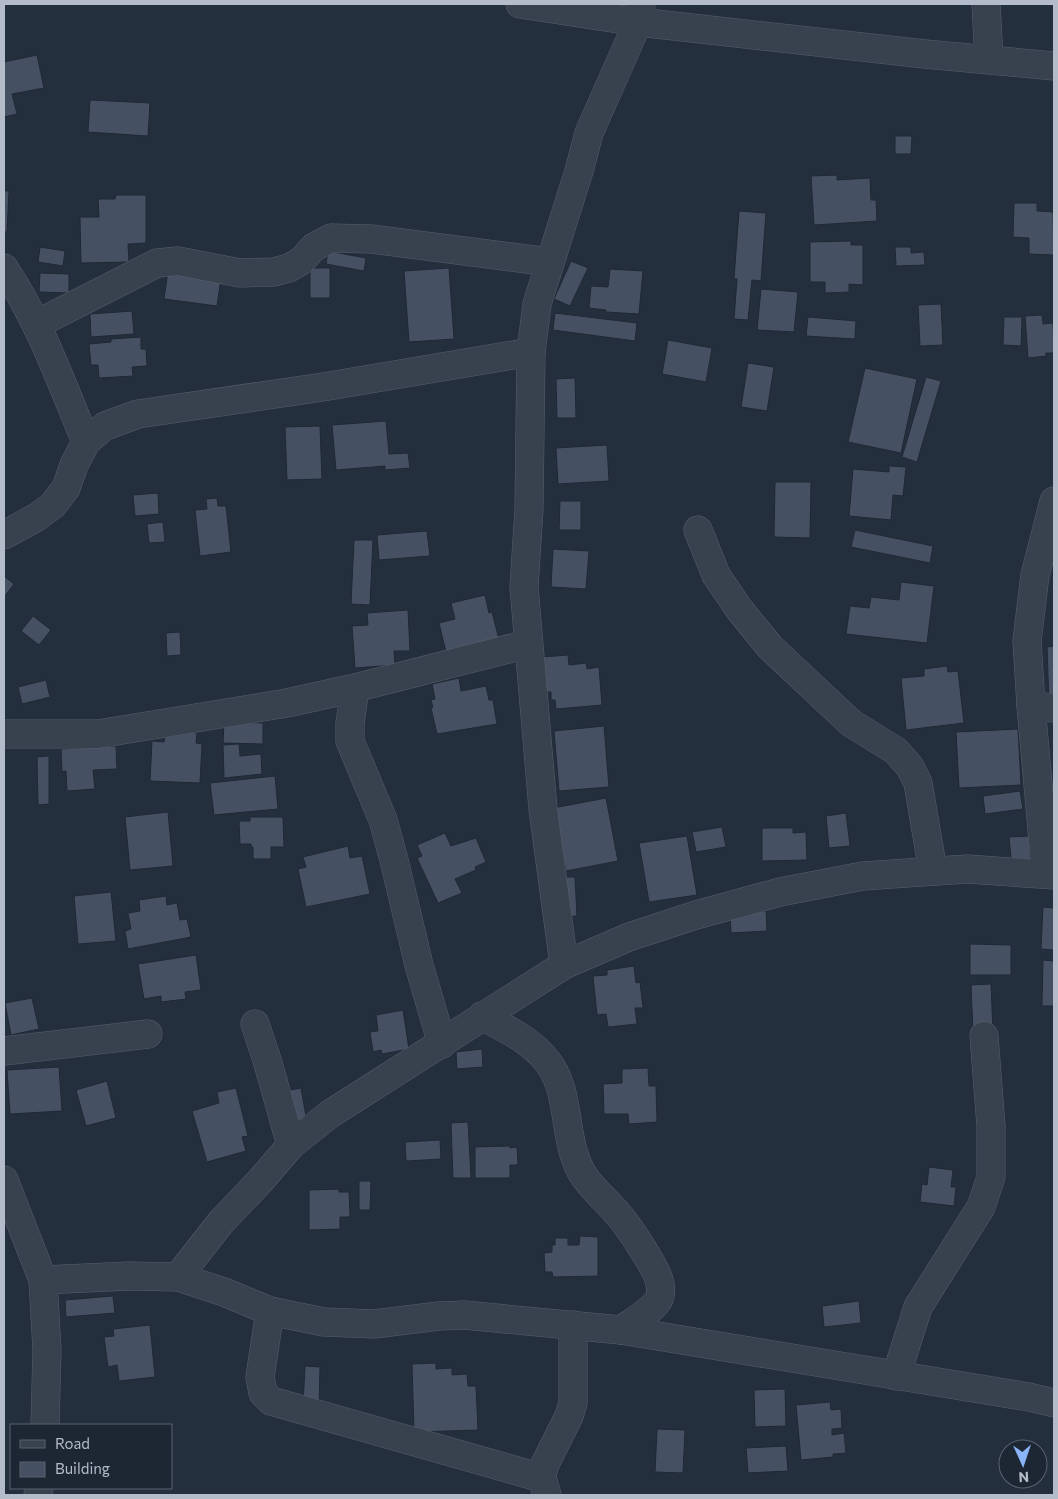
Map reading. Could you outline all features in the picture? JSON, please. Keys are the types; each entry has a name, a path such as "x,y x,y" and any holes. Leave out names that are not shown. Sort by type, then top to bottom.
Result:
{"street":[{"path":"520,4 640,13 915,52 1054,66"},
{"path":"986,4 989,59"},
{"path":"564,966 543,809 524,587 529,510 532,352 537,304 589,133 640,13"},
{"path":"37,324 157,263 178,261 240,273 274,272 289,268 302,260 314,247 331,238 371,239 550,262"},
{"path":"4,268 37,324 86,442"},
{"path":"4,534 37,517 54,505 66,488 74,465 86,442 106,426 138,414 323,387 532,352"},
{"path":"178,1277 221,1222 291,1145 330,1114 442,1044 482,1016 564,966 629,937 696,915 780,892 863,876 967,868 1050,874 1043,707 1027,641 1035,575 1054,501"},
{"path":"698,530 716,576 739,609 770,647 851,723 896,752 910,766 918,783 933,871"},
{"path":"4,734 98,734 286,703 355,688 528,644"},
{"path":"355,688 350,723 350,741 383,820 419,965 442,1044"},
{"path":"482,1016 525,1039 548,1061 556,1076 561,1092 574,1158 583,1175 618,1214 658,1274 660,1297 656,1303 621,1330"},
{"path":"254,1024 267,1060 291,1145"},
{"path":"4,1051 148,1034"},
{"path":"896,1376 918,1307 981,1206 991,1177 991,1126 984,1036"},
{"path":"4,1180 43,1280 47,1350 45,1424"},
{"path":"43,1280 129,1276 178,1277 224,1292 270,1311 324,1322 374,1324 464,1315 621,1330 1028,1397 1054,1403"},
{"path":"270,1311 260,1377 263,1393 271,1401 545,1487 544,1466 569,1416 573,1403 574,1325"}],"building":[{"path":"37,55 44,88 12,94 17,114 4,117 4,62"},
{"path":"90,100 150,103 148,136 88,132"},
{"path":"895,136 912,136 911,154 895,154"},
{"path":"837,175 837,180 870,178 871,200 876,200 877,221 814,225 811,176"},
{"path":"4,191 9,191 7,232 4,232"},
{"path":"116,195 146,195 146,243 128,244 129,262 81,263 80,217 99,217 98,199 115,199"},
{"path":"1014,203 1037,203 1037,211 1053,212 1054,255 1029,254 1029,238 1013,237"},
{"path":"739,211 766,213 761,281 752,280 748,320 734,319 737,279 734,279"},
{"path":"851,241 851,245 863,245 863,285 849,284 849,292 825,293 825,282 810,282 810,242"},
{"path":"40,247 65,251 63,266 38,262"},
{"path":"895,247 911,247 911,253 924,252 925,265 896,266"},
{"path":"328,251 366,258 364,271 326,264"},
{"path":"571,261 588,268 570,306 554,299"},
{"path":"310,268 330,268 330,298 310,298"},
{"path":"449,268 454,339 409,342 404,271"},
{"path":"610,269 643,271 639,314 606,312 606,310 589,308 591,286 608,287"},
{"path":"168,271 221,278 217,306 164,299"},
{"path":"40,273 69,274 69,293 39,292"},
{"path":"761,289 798,292 794,332 757,330"},
{"path":"941,304 943,345 920,346 918,305"},
{"path":"132,311 134,334 91,337 90,314"},
{"path":"555,313 637,323 635,341 553,330"},
{"path":"1042,315 1043,324 1053,323 1054,353 1046,353 1046,356 1028,358 1025,316"},
{"path":"808,317 856,321 855,339 806,336"},
{"path":"1004,317 1022,317 1021,346 1003,345"},
{"path":"141,337 141,349 146,349 147,366 132,367 133,376 99,378 98,365 91,365 89,344 111,342 111,339"},
{"path":"668,340 712,348 706,382 662,374"},
{"path":"748,363 774,367 767,411 741,407"},
{"path":"865,368 917,379 901,453 848,442"},
{"path":"926,377 941,381 917,462 902,457"},
{"path":"575,378 576,418 557,418 556,379"},
{"path":"386,421 389,454 408,453 410,468 385,470 385,466 336,470 332,425"},
{"path":"320,426 322,479 287,480 285,427"},
{"path":"607,445 609,481 558,484 556,448"},
{"path":"889,466 906,467 903,496 893,495 891,520 849,516 853,469 889,472"},
{"path":"775,482 811,482 810,538 774,537"},
{"path":"158,493 159,514 135,516 133,495"},
{"path":"217,498 218,506 226,506 231,552 200,556 195,510 207,509 206,499"},
{"path":"560,501 581,501 581,530 559,530"},
{"path":"163,522 165,542 149,543 147,524"},
{"path":"855,530 933,546 930,563 851,547"},
{"path":"427,531 430,556 379,560 377,535"},
{"path":"354,540 373,540 370,605 351,604"},
{"path":"553,549 589,551 586,589 551,587"},
{"path":"4,576 14,584 4,597"},
{"path":"901,582 934,586 927,643 846,634 850,606 869,608 871,597 899,600"},
{"path":"485,595 489,613 492,612 499,639 446,652 439,623 455,619 451,603"},
{"path":"408,610 410,651 394,651 395,665 355,668 352,626 368,625 367,613"},
{"path":"33,616 51,630 39,645 21,631"},
{"path":"180,632 181,655 167,656 166,633"},
{"path":"1054,646 1054,703 1049,703 1047,647"},
{"path":"568,655 569,665 586,663 587,669 599,667 602,705 556,709 555,700 551,700 551,692 546,692 542,657"},
{"path":"947,666 948,672 958,671 964,723 906,730 901,678 924,676 924,669"},
{"path":"459,678 461,691 486,686 489,700 493,700 497,724 437,734 431,708 433,707 431,700 435,699 432,684"},
{"path":"46,680 50,697 22,704 18,687"},
{"path":"224,722 263,723 263,744 223,743"},
{"path":"604,726 609,787 559,791 554,731"},
{"path":"166,729 197,733 196,743 202,744 200,783 150,781 152,741 164,742"},
{"path":"1018,729 1021,785 959,788 956,732"},
{"path":"239,744 240,756 261,754 262,774 224,778 223,745"},
{"path":"116,746 117,769 93,770 95,789 67,791 66,771 62,772 61,749"},
{"path":"49,756 49,804 38,805 37,757"},
{"path":"275,776 278,809 214,815 210,783"},
{"path":"1020,791 1023,809 985,814 983,796"},
{"path":"606,798 618,861 566,871 553,808"},
{"path":"168,812 173,866 130,870 125,817"},
{"path":"846,813 850,846 829,848 826,816"},
{"path":"250,817 283,817 284,847 271,847 271,859 253,859 253,847 251,847 251,844 240,844 239,821 250,821"},
{"path":"722,827 726,847 696,852 692,832"},
{"path":"762,828 793,828 793,833 806,832 807,860 762,861"},
{"path":"445,833 451,846 476,838 486,862 475,867 476,870 455,879 462,893 438,903 417,858 422,856 417,845"},
{"path":"687,836 697,895 649,902 639,843"},
{"path":"1029,836 1031,867 1012,869 1009,837"},
{"path":"348,846 350,858 362,856 370,894 306,907 298,869 306,867 303,857"},
{"path":"560,877 575,877 577,916 562,917"},
{"path":"111,892 116,941 78,944 74,896"},
{"path":"166,896 167,905 177,903 180,920 187,919 191,937 128,949 125,931 131,929 128,913 140,911 139,900"},
{"path":"1043,907 1054,908 1054,950 1041,949"},
{"path":"766,911 767,931 731,933 730,913"},
{"path":"970,944 1011,945 1011,975 970,975"},
{"path":"196,955 201,990 185,992 186,999 161,1002 161,996 144,999 138,964"},
{"path":"1043,960 1054,961 1054,1006 1042,1006"},
{"path":"634,966 636,983 640,982 643,1008 635,1008 637,1024 608,1027 606,1014 597,1015 593,976 607,975 607,970"},
{"path":"991,984 993,1031 973,1032 971,985"},
{"path":"32,998 39,1029 11,1035 5,1003"},
{"path":"403,1010 409,1049 382,1054 381,1050 373,1052 370,1032 378,1031 376,1015"},
{"path":"482,1049 483,1067 457,1069 456,1052"},
{"path":"59,1067 62,1111 10,1114 7,1070"},
{"path":"648,1068 649,1086 656,1086 657,1122 629,1124 628,1114 604,1114 603,1084 622,1083 622,1069"},
{"path":"107,1081 116,1118 86,1126 76,1090"},
{"path":"236,1088 248,1136 242,1137 246,1151 207,1162 192,1111 219,1103 217,1092"},
{"path":"301,1088 307,1122 292,1125 286,1091"},
{"path":"468,1122 471,1178 453,1178 451,1123"},
{"path":"440,1140 441,1159 406,1161 405,1142"},
{"path":"510,1146 510,1148 517,1147 518,1165 510,1165 510,1178 475,1178 475,1147"},
{"path":"929,1167 953,1170 951,1187 956,1187 954,1206 920,1202 922,1184 927,1185"},
{"path":"359,1181 371,1181 370,1210 359,1210"},
{"path":"339,1189 339,1192 349,1192 350,1217 340,1217 340,1229 309,1230 309,1190"},
{"path":"580,1236 598,1237 598,1276 553,1277 552,1272 545,1272 544,1253 552,1252 555,1238 568,1238 568,1245 579,1245"},
{"path":"113,1296 115,1313 66,1317 65,1300"},
{"path":"859,1301 861,1323 824,1327 822,1306"},
{"path":"150,1325 155,1377 119,1381 117,1365 108,1367 104,1337 114,1336 113,1329"},
{"path":"436,1363 436,1369 452,1368 452,1375 467,1374 468,1386 476,1386 478,1430 414,1432 412,1364"},
{"path":"305,1366 320,1367 319,1406 303,1405"},
{"path":"785,1389 786,1426 755,1427 754,1390"},
{"path":"830,1402 831,1410 841,1409 842,1428 832,1429 832,1435 844,1433 846,1453 833,1454 833,1457 801,1460 796,1405"},
{"path":"657,1429 685,1430 683,1473 655,1472"},
{"path":"786,1446 788,1471 748,1473 746,1448"}]}
